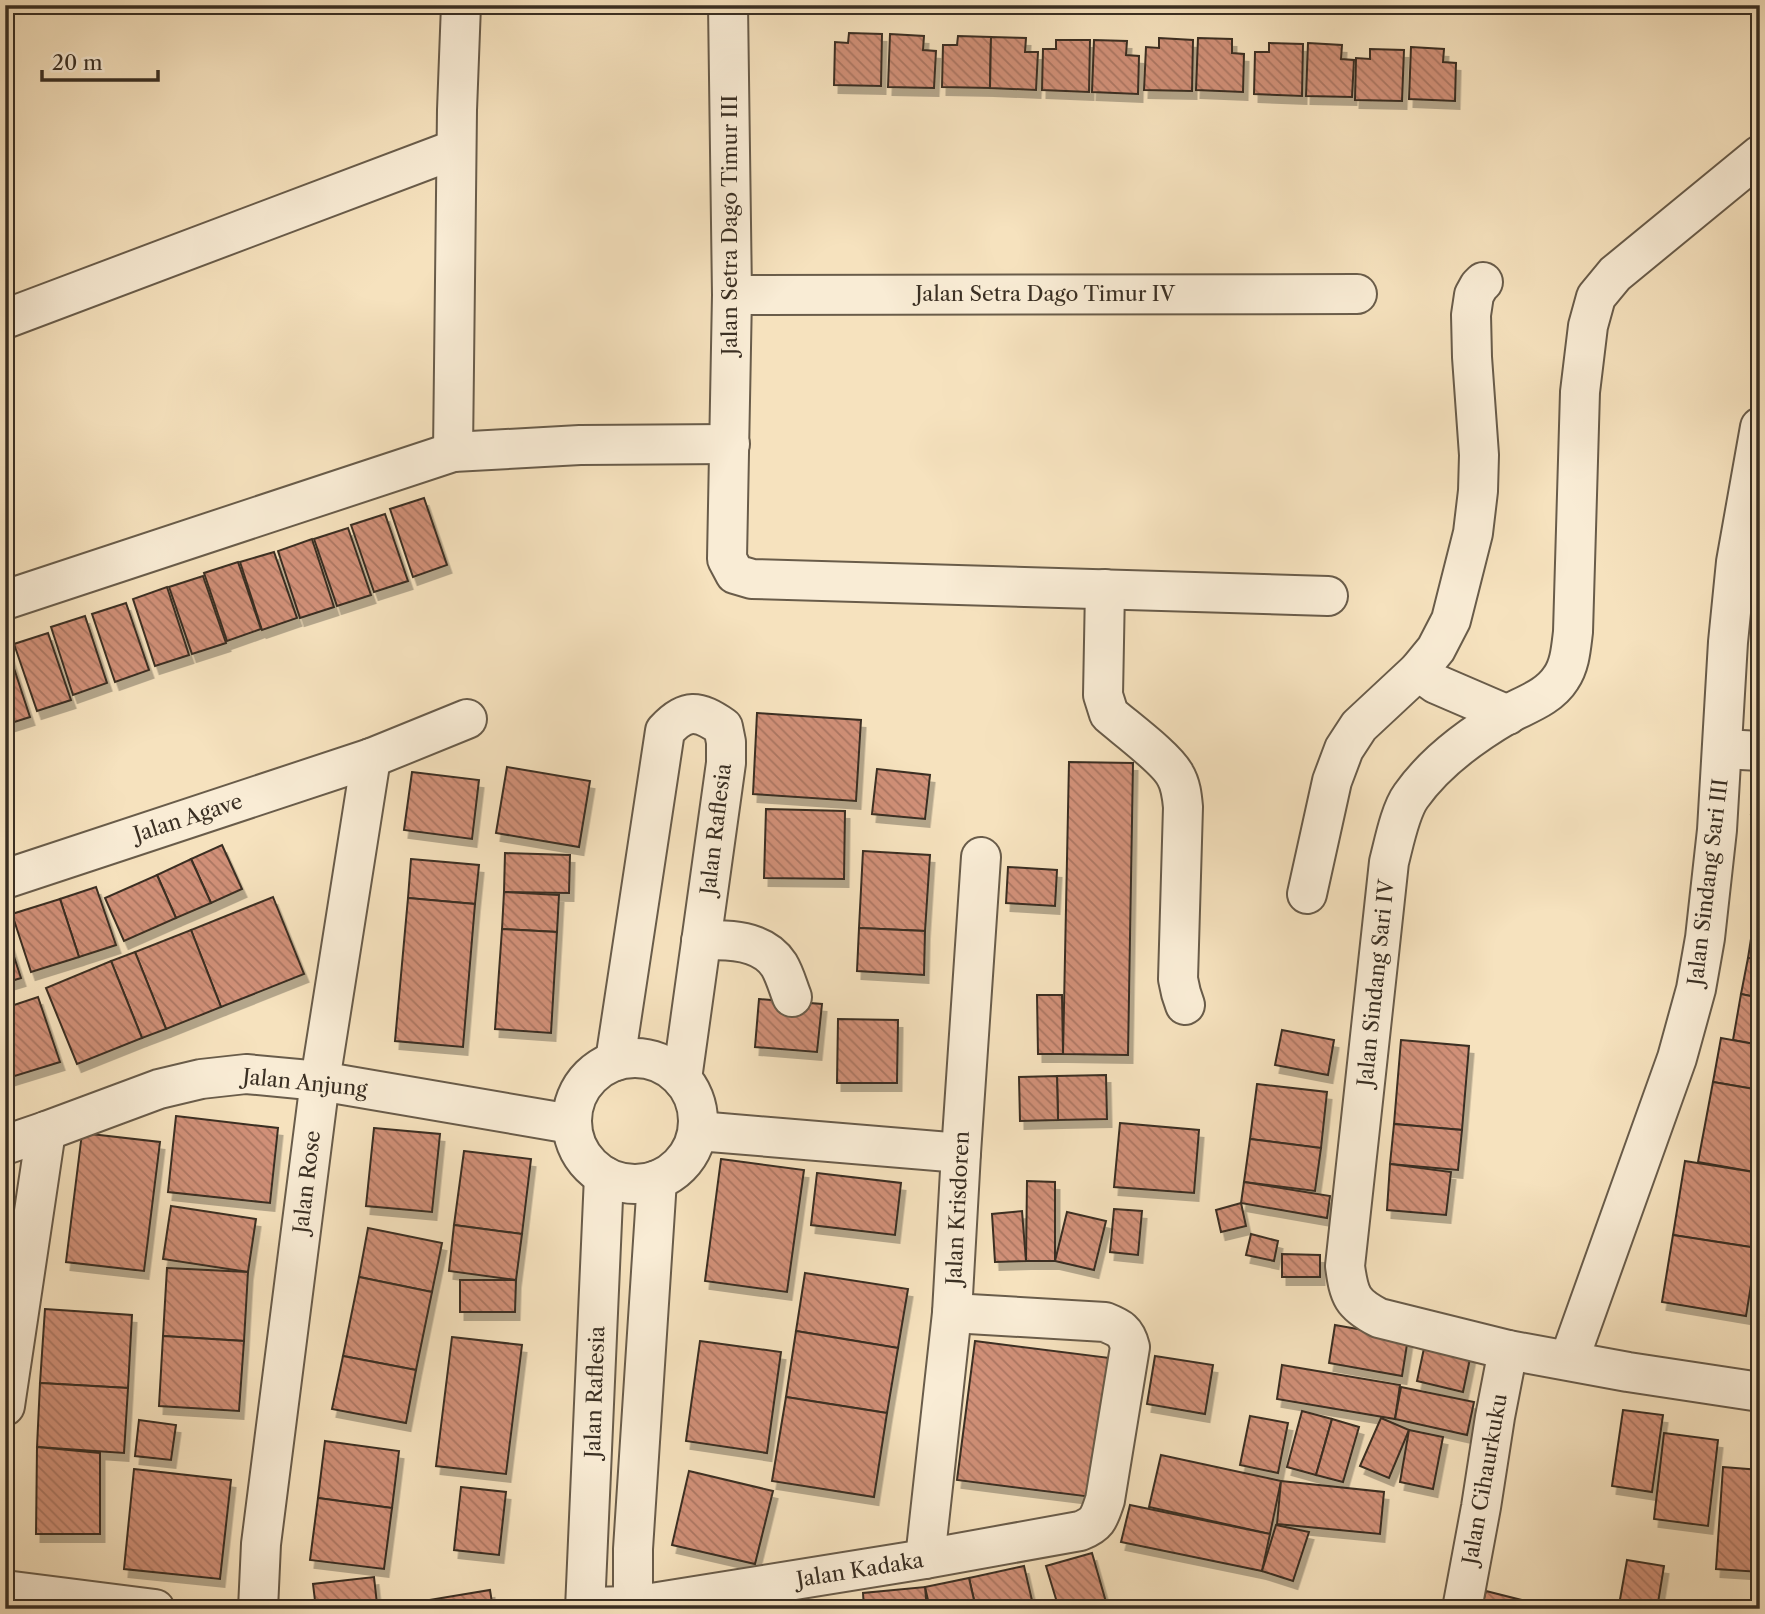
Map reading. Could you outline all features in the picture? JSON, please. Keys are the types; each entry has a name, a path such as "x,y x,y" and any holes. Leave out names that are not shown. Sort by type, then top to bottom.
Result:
{"street":[{"path":"453,452 456,149 461,5"},
{"name":"Jalan Setra Dago Timur III","path":"729,5 732,295 727,559 735,574 752,579 1105,589"},
{"path":"5,319 456,149"},
{"name":"Jalan Sindang Sari IV","path":"1508,1350 1379,1318 1363,1310 1353,1300 1347,1282 1345,1266 1389,862 1409,798 1433,769 1464,744 1545,695 1560,679 1569,661 1573,632 1580,392 1588,326 1596,297 1615,274 1760,155"},
{"path":"1307,894 1332,781 1344,749 1359,726 1418,671 1436,649 1451,620 1473,533 1478,491 1479,454 1471,314 1474,295 1483,282"},
{"name":"Jalan Setra Dago Timur IV","path":"732,295 1357,294"},
{"name":"Jalan Sindang Sari III","path":"1569,1360 1677,1058 1696,989 1705,937 1717,830 1741,750 1728,642 1748,564 1760,427"},
{"path":"5,600 453,452 580,445 730,444"},
{"path":"1185,1005 1178,979 1183,807 1181,788 1175,772 1166,762 1109,714 1105,705 1105,589 1328,596"},
{"path":"1418,671 1436,684 1508,715"},
{"name":"Jalan Raflesia","path":"615,1061 665,731 677,719 691,714 707,717 723,727 726,764 682,1079"},
{"name":"Jalan Agave","path":"5,879 371,758 467,719"},
{"name":"Jalan Rose","path":"258,1609 261,1544 320,1081 371,758"},
{"name":"Jalan Krisdoren","path":"926,1559 952,1313 981,857"},
{"path":"702,941 727,939 769,954 779,965 792,997"},
{"path":"639,1058 663,1064 682,1079 692,1094 698,1112 698,1131 692,1147 684,1161 657,1180 639,1184 604,1176 587,1163 576,1145 571,1124 576,1097 591,1075 615,1061 639,1058"},
{"name":"Jalan Anjung","path":"5,1145 159,1089 201,1079 246,1074 320,1081 571,1124"},
{"path":"698,1131 961,1153"},
{"path":"5,1406 46,1132"},
{"name":"Jalan Raflesia","path":"585,1608 604,1176"},
{"path":"633,1607 633,1549 657,1180"},
{"name":"Jalan Kadaka","path":"585,1608 633,1607 926,1559 1092,1527 1105,1500 1130,1347 1127,1336 1118,1327 1105,1322 952,1313"},
{"path":"1508,1350 1760,1392"},
{"name":"Jalan Cihaurkuku","path":"1462,1609 1508,1350"},
{"path":"5,1590 155,1609"}],"building":[{"path":"849,33 882,34 881,86 834,85 835,42 848,43"},
{"path":"890,34 924,36 923,50 936,51 934,88 888,87"},
{"path":"958,36 991,37 990,88 942,87 943,45 957,45"},
{"path":"991,37 1026,38 1025,52 1038,52 1036,90 990,88"},
{"path":"1159,38 1193,40 1192,91 1144,90 1146,47 1159,48"},
{"path":"1198,38 1232,39 1232,53 1244,54 1243,92 1196,90"},
{"path":"1056,40 1090,40 1089,92 1042,90 1043,49 1056,49"},
{"path":"1094,40 1127,41 1126,55 1139,56 1138,94 1092,92"},
{"path":"1269,43 1303,44 1302,96 1254,94 1255,52 1269,52"},
{"path":"1308,43 1342,45 1341,59 1354,60 1352,97 1306,96"},
{"path":"1411,47 1444,49 1443,62 1456,63 1455,101 1409,99"},
{"path":"1370,49 1404,50 1402,101 1355,100 1356,58 1370,59"},
{"path":"424,498 447,565 413,577 390,509"},
{"path":"385,514 408,581 374,592 351,525"},
{"path":"348,528 371,595 337,606 314,539"},
{"path":"312,539 334,607 300,618 278,551"},
{"path":"274,552 297,618 262,630 240,562"},
{"path":"238,562 261,629 227,641 204,573"},
{"path":"203,576 226,643 192,654 169,587"},
{"path":"167,587 189,655 155,666 133,599"},
{"path":"126,603 149,670 115,682 92,614"},
{"path":"85,616 107,683 73,695 51,627"},
{"path":"48,633 71,700 37,711 14,644"},
{"path":"8,650 30,717 5,725 5,651"},
{"path":"757,713 861,720 856,801 753,794"},
{"path":"1760,761 1760,815 1751,814"},
{"path":"1069,762 1133,763 1128,1055 1063,1054"},
{"path":"507,767 590,781 579,847 496,833"},
{"path":"877,769 930,775 925,819 872,814"},
{"path":"412,772 479,780 472,839 404,830"},
{"path":"766,809 845,811 844,879 764,878"},
{"path":"222,845 242,889 211,903 191,859"},
{"path":"863,851 930,855 925,931 859,928"},
{"path":"505,853 570,855 569,893 504,892"},
{"path":"191,859 211,903 176,918 157,875"},
{"path":"411,859 479,865 475,904 408,898"},
{"path":"1008,867 1057,870 1055,906 1006,903"},
{"path":"157,875 176,918 124,941 105,898"},
{"path":"96,887 116,945 79,957 60,899"},
{"path":"504,892 559,895 557,932 502,929"},
{"path":"273,897 304,974 221,1007 191,930"},
{"path":"408,898 475,904 463,1047 395,1041"},
{"path":"60,899 79,957 31,972 12,914"},
{"path":"1755,913 1760,914 1760,960 1748,958"},
{"path":"859,928 925,931 924,975 857,971"},
{"path":"5,929 21,978 5,983"},
{"path":"502,929 557,932 551,1033 495,1029"},
{"path":"191,930 221,1007 166,1029 135,952"},
{"path":"135,952 166,1029 142,1038 111,961"},
{"path":"1748,958 1760,960 1760,998 1741,994"},
{"path":"111,961 142,1038 77,1064 46,988"},
{"path":"1741,994 1760,998 1760,1045 1733,1040"},
{"path":"1037,995 1062,995 1063,1054 1038,1054"},
{"path":"38,997 60,1062 5,1079 5,1008"},
{"path":"759,999 822,1004 817,1052 755,1047"},
{"path":"838,1019 898,1020 897,1083 837,1083"},
{"path":"1282,1030 1334,1040 1328,1075 1275,1065"},
{"path":"1721,1038 1760,1045 1760,1090 1713,1082"},
{"path":"1401,1040 1469,1046 1462,1130 1394,1124"},
{"path":"1106,1075 1107,1119 1058,1120 1057,1076"},
{"path":"1057,1076 1058,1120 1020,1121 1019,1077"},
{"path":"1713,1082 1760,1090 1760,1173 1698,1162"},
{"path":"1257,1084 1327,1092 1321,1148 1250,1139"},
{"path":"176,1116 278,1128 270,1203 168,1192"},
{"path":"1120,1123 1199,1130 1194,1193 1114,1187"},
{"path":"1394,1124 1462,1130 1458,1170 1390,1164"},
{"path":"374,1128 440,1134 432,1212 366,1206"},
{"path":"82,1133 160,1142 144,1271 66,1262"},
{"path":"1250,1139 1321,1148 1315,1191 1244,1182"},
{"path":"464,1151 531,1159 522,1234 454,1225"},
{"path":"721,1159 804,1170 787,1292 705,1281"},
{"path":"1685,1161 1760,1173 1760,1234 1757,1248 1673,1235"},
{"path":"1390,1164 1451,1172 1446,1215 1387,1210"},
{"path":"817,1173 901,1183 895,1235 811,1225"},
{"path":"1027,1181 1055,1182 1055,1261 1026,1261"},
{"path":"1244,1182 1330,1196 1327,1218 1241,1203"},
{"path":"1241,1203 1246,1226 1221,1232 1216,1210"},
{"path":"171,1206 256,1219 248,1272 163,1259"},
{"path":"1114,1209 1142,1211 1138,1255 1110,1252"},
{"path":"1022,1211 1026,1261 995,1262 992,1214"},
{"path":"1067,1212 1106,1221 1094,1270 1055,1261"},
{"path":"454,1225 522,1234 516,1280 449,1271"},
{"path":"368,1228 442,1243 432,1292 359,1277"},
{"path":"1251,1234 1278,1241 1274,1261 1246,1255"},
{"path":"1673,1235 1757,1248 1746,1316 1662,1302"},
{"path":"1282,1254 1320,1255 1320,1277 1282,1277"},
{"path":"167,1268 248,1272 244,1341 163,1336"},
{"path":"805,1273 908,1289 898,1348 796,1331"},
{"path":"359,1277 432,1292 416,1370 343,1356"},
{"path":"460,1280 516,1280 515,1312 460,1312"},
{"path":"45,1309 132,1315 128,1388 40,1383"},
{"path":"1335,1325 1408,1338 1402,1376 1329,1363"},
{"path":"796,1331 898,1348 887,1413 786,1397"},
{"path":"163,1336 244,1341 239,1411 159,1406"},
{"path":"452,1337 522,1345 506,1474 436,1466"},
{"path":"1426,1339 1472,1349 1463,1392 1417,1381"},
{"path":"700,1341 781,1352 767,1453 686,1441"},
{"path":"975,1341 1118,1359 1100,1498 957,1480"},
{"path":"343,1356 416,1370 406,1423 332,1409"},
{"path":"1155,1356 1213,1365 1205,1414 1147,1404"},
{"path":"1282,1365 1400,1385 1395,1419 1277,1399"},
{"path":"40,1383 128,1388 124,1453 37,1447"},
{"path":"1401,1387 1474,1402 1467,1435 1395,1419"},
{"path":"786,1397 887,1413 874,1497 772,1481"},
{"path":"1623,1410 1663,1415 1652,1492 1612,1486"},
{"path":"1302,1411 1332,1419 1316,1475 1287,1467"},
{"path":"1250,1416 1288,1423 1278,1473 1240,1465"},
{"path":"1381,1418 1409,1430 1389,1478 1360,1466"},
{"path":"1332,1419 1359,1427 1343,1482 1316,1475"},
{"path":"139,1420 176,1425 171,1460 135,1456"},
{"path":"1409,1430 1443,1437 1433,1489 1400,1482"},
{"path":"1664,1433 1718,1440 1708,1526 1654,1519"},
{"path":"325,1441 399,1451 392,1508 318,1498"},
{"path":"37,1447 100,1453 100,1534 36,1534"},
{"path":"1161,1455 1281,1481 1270,1534 1149,1507"},
{"path":"1723,1467 1760,1470 1760,1572 1716,1569"},
{"path":"134,1469 231,1480 220,1579 124,1569"},
{"path":"689,1471 773,1491 755,1564 672,1545"},
{"path":"1281,1481 1384,1492 1380,1534 1277,1524"},
{"path":"461,1487 506,1492 499,1555 454,1550"},
{"path":"318,1498 392,1508 384,1569 310,1560"},
{"path":"1130,1505 1270,1534 1262,1571 1121,1542"},
{"path":"1276,1525 1309,1532 1293,1581 1262,1571"},
{"path":"1092,1553 1108,1609 1059,1609 1046,1566"},
{"path":"1627,1560 1664,1566 1657,1609 1619,1605"},
{"path":"1024,1566 1034,1609 976,1609 969,1578"},
{"path":"374,1577 377,1604 316,1609 313,1584"},
{"path":"969,1578 976,1609 930,1609 925,1587"},
{"path":"925,1587 927,1609 864,1609 863,1593"},
{"path":"490,1590 493,1609 412,1609 411,1603"},
{"path":"1486,1591 1557,1609 1481,1609"}]}
